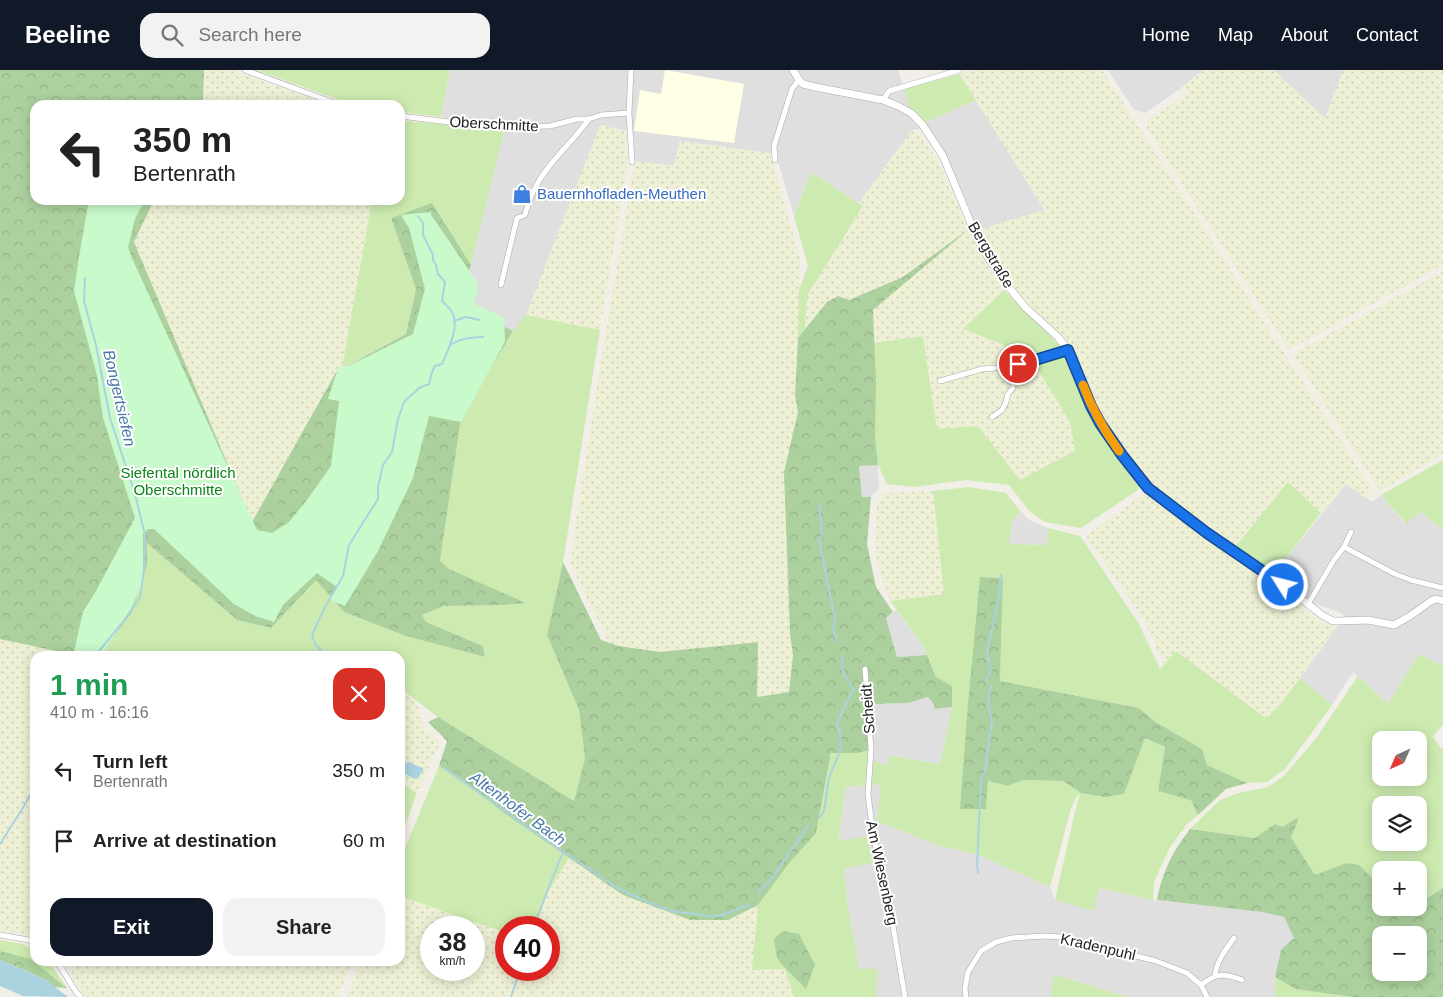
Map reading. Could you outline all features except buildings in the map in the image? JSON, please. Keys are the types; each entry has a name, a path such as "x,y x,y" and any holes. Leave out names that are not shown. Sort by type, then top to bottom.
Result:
{"street":[{"path":"245,70 326,100"},
{"path":"631,70 629,113 632,162"},
{"path":"775,160 774,146 792,89 799,80 793,70"},
{"path":"883,100 889,91 959,70"},
{"name":"Bergstraße","path":"799,80 803,84 815,87 883,100 898,106 922,124 943,156 977,238 995,268 1025,307 1058,337 1068,350 1100,423 1148,488 1207,533 1271,575 1322,615 1333,620 1360,619 1394,624 1431,601 1436,599 1443,601"},
{"name":"Oberschmitte","path":"405,117 481,126 509,127 550,126 601,115 629,113"},
{"path":"501,286 517,218 525,216 534,189 543,174 589,119"},
{"path":"940,381 982,369 1035,360 1068,350"},
{"path":"992,417 1002,410 1008,394 1013,388 1013,372 1018,364"},
{"path":"1308,604 1334,560 1344,547 1351,532"},
{"path":"1344,547 1395,574 1443,588"},
{"name":"Scheidt","path":"865,669 871,749"},
{"name":"Am Wiesenberg","path":"871,749 868,794 872,826 892,914 905,997"},
{"path":"0,935 30,940"},
{"name":"Kradenpuhl","path":"966,997 965,988 968,972 981,951 996,942 1011,938 1044,936 1061,937 1156,961 1187,973 1201,985 1207,997"},
{"path":"1215,976 1222,956 1234,938"},
{"path":"60,966 81,997"},
{"path":"1201,985 1215,976 1228,976 1242,980"}],"shaded area":[{"path":"204,70 233,70 315,100 202,100"},
{"path":"450,70 898,70 910,109 924,123 976,100 1045,211 977,230 969,207 946,156 928,128 912,130 859,203 811,172 794,216 776,154 680,141 674,166 635,161 633,132 601,125 527,315 513,331 460,302 471,265 505,125 477,124 441,117"},
{"path":"665,70 744,84 734,143 634,131 640,90 661,94"},
{"path":"973,70 1102,70 1371,488 1366,498 1346,484 1321,513 1288,482 1236,546 1152,486 1105,420 1072,346 1015,291 977,230 1045,210 959,74"},
{"path":"1108,70 1203,70 1184,86 1145,113 1134,110"},
{"path":"1203,70 1274,70 1325,119 1343,70 1443,70 1443,265 1289,350 1147,129 1147,120 1189,93 1184,86"},
{"path":"1274,70 1343,70 1325,119 1309,104"},
{"path":"600,125 626,131 628,162 600,330 526,315"},
{"path":"912,130 921,137 936,157 970,233 986,264 1004,290 963,329 1004,345 1011,355 1034,363 1070,422 1075,451 1020,480 978,426 937,430 923,336 874,343 873,310 961,235 903,277 849,300 838,297 827,302 805,330 807,296 863,207 859,203"},
{"path":"680,141 770,153 800,258 795,395 798,412 784,472 790,634 793,655 789,692 757,697 757,642 660,652 609,643 571,566 575,526 600,367 635,161 673,166"},
{"path":"152,205 371,205 342,368 335,372 252,522 134,242"},
{"path":"1443,271 1443,454 1380,491 1293,354"},
{"path":"859,465 878,465 879,488 871,497 862,497"},
{"path":"1346,484 1372,502 1381,495 1405,524 1421,512 1443,530 1443,666 1419,654 1388,704 1353,672 1332,705 1300,678 1343,619 1343,614 1306,600 1275,572"},
{"path":"933,491 944,594 890,601 875,552 877,503 884,493"},
{"path":"1145,493 1296,601 1322,623 1337,626 1282,702 1267,719 1176,651 1164,665 1145,621 1086,536"},
{"path":"1021,512 1031,521 1048,528 1047,545 1008,543 1012,521"},
{"path":"896,610 924,647 927,655 897,657 886,618"},
{"path":"0,639 56,651 30,651 30,937 24,934 0,931"},
{"path":"405,692 417,701 423,726 440,743 417,793 405,786"},
{"path":"928,697 934,704 935,709 952,707 940,764 891,755 887,766 869,759 873,704 908,703"},
{"path":"882,784 877,821 937,845 981,856 1050,887 1055,900 1098,888 1153,900 1262,912 1284,917 1294,938 1275,977 1275,997 1127,997 1055,974 1050,997 876,997 878,970 859,970 847,900 844,869 873,863 840,840 839,836 846,787"},
{"path":"569,858 623,895 728,920 758,905 752,970 785,969 794,997 347,997 359,966 405,966 405,898 457,916 420,916 420,981 485,981 485,926 495,929 495,981 560,981 560,916 540,916 547,894"},
{"path":"72,966 350,966 338,997 86,997 70,974 75,967"}],"green space":[{"path":"0,70 204,70 202,100 30,100 30,205 152,205 134,242 252,522 336,372 406,334 416,289 391,218 432,203 471,265 460,303 513,331 461,418 440,561 449,569 526,603 444,606 422,615 426,622 483,646 485,657 406,636 344,612 316,580 271,628 237,620 147,543 147,565 132,612 104,651 56,651 0,639"},
{"path":"256,70 450,70 441,117 405,113 405,100 339,100"},
{"path":"959,74 976,100 924,123 910,109 904,89"},
{"path":"405,121 504,131 471,265 432,204 391,218 416,289 406,334 342,368 371,205 405,205"},
{"path":"811,172 863,206 807,296 805,330 798,338 799,290 808,266 794,216"},
{"name":"Siefental nördlich Oberschmitte","path":"88,205 142,205 135,219 128,247 131,256 257,530 272,533 289,522 331,466 339,401 328,399 339,366 346,367 413,334 425,289 409,228 401,215 431,212 431,215 478,284 478,292 473,303 504,318 505,342 461,422 429,416 413,478 378,551 345,606 330,600 337,587 317,573 283,605 274,622 255,616 234,604 154,529 148,529 143,535 143,581 130,612 104,651 74,651 83,612 135,518 103,418 97,376 74,291"},
{"path":"969,229 873,310 876,383 875,436 878,465 859,466 862,497 871,497 867,544 876,587 893,612 886,618 897,657 927,655 936,677 952,686 952,707 935,709 934,704 928,697 908,703 873,704 870,750 858,753 831,753 816,833 790,862 758,905 728,920 690,920 623,895 504,813 459,777 439,766 447,741 428,722 438,717 574,801 585,758 579,710 547,635 563,562 601,640 619,646 660,652 758,642 757,697 789,692 793,655 790,634 784,472 798,412 795,395 798,338 827,302 838,296 849,300 903,277"},
{"path":"1004,290 1060,346 1057,350 1024,360 1011,355 1004,345 963,329"},
{"path":"526,315 600,330 563,562 547,635 579,710 585,758 574,801 438,717 405,692 405,651 104,651 132,612 146,542 237,620 271,628 316,579 344,612 406,636 485,657 483,646 426,622 422,615 444,606 524,603 448,569 440,561 461,418 513,331"},
{"path":"923,336 937,429 978,426 1020,480 1075,451 1070,422 1034,363 1066,356 1088,407 1103,435 1140,486 1138,490 1081,528 1045,522 1029,511 1009,485 966,480 914,487 887,484 878,465 875,436 874,343"},
{"path":"1443,460 1443,530 1421,512 1406,524 1381,495"},
{"path":"1288,482 1321,513 1275,572 1236,546"},
{"path":"968,487 1006,493 1021,512 1012,521 1009,543 1047,545 1048,528 1080,536 1139,624 1160,669 1176,651 1267,719 1300,678 1332,705 1285,769 1267,782 1247,783 1207,765 1202,749 1154,721 1139,708 1000,681 1003,579 987,781 1008,786 1023,780 1063,781 1081,793 1144,738 1165,747 1158,790 1192,800 1198,815 1187,824 1169,849 1154,882 1153,900 1099,888 1094,911 1055,900 1080,794 1071,808 1050,887 981,856 937,845 877,821 881,784 846,787 840,840 867,837 874,863 844,869 847,900 859,969 878,969 876,997 794,997 785,969 752,970 758,905 790,862 816,832 831,753 857,753 870,750 870,759 887,766 890,755 940,764 952,707 936,677 924,647 890,601 944,594 933,491","holes":["815,965 806,988 785,968"]},
{"path":"980,577 1003,578 1000,681 1139,708 1154,721 1202,749 1207,765 1247,783 1226,789 1198,815 1191,800 1158,791 1165,747 1145,738 1124,794 1105,797 1081,793 1063,781 1023,780 1008,786 988,781 986,809 960,809"},
{"path":"1419,654 1443,666 1443,724 1433,737 1443,748 1443,888 1427,898 1427,861 1372,861 1372,878 1358,865 1346,863 1315,875 1291,837 1298,817 1283,827 1275,824 1256,838 1190,829 1220,800 1238,793 1268,787 1284,776 1317,737 1358,676 1388,704"},
{"path":"439,766 459,777 504,813 569,858 547,894 540,916 495,916 495,929 485,926 485,916 457,916 405,898 405,848"},
{"path":"405,786 417,793 405,825"},
{"path":"1298,817 1291,837 1315,875 1346,863 1359,865 1372,878 1372,916 1427,916 1427,898 1443,888 1443,997 1352,997 1295,989 1275,977 1281,950 1294,938 1284,917 1262,912 1157,900 1169,862 1190,829 1255,838 1275,824 1283,827"},
{"path":"783,931 799,934 815,965 806,989 777,958 774,939"},
{"path":"0,940 22,944 30,948 30,960 0,951"},
{"path":"0,951 30,959 30,966 39,966 67,988 54,987 46,980 0,960"},
{"path":"38,966 52,966 67,988"},
{"path":"1054,974 1127,997 1050,997"},
{"path":"1275,977 1295,989 1352,997 1275,997"}],"water":[{"path":"409,762 423,768 418,778 415,779 405,774 405,763"},
{"path":"0,960 46,980 68,997 23,996 0,986"}],"waterway":[{"name":"Altenhofer Bach","path":"321,651 315,644 312,635 325,607 343,576 349,545 378,499 378,487 383,465 392,452 398,419 404,402 419,388 429,384 435,366 442,364 454,333 453,314 442,301 445,282 438,274 433,255 423,235 423,223 418,216"},
{"name":"Bongertsiefen","path":"85,278 84,301 96,345 110,418 135,494 145,535 144,569 140,598 99,651"},
{"path":"454,321 466,317 480,320"},
{"path":"452,344 467,338 483,337"},
{"path":"819,503 822,535 819,540 835,619 833,629 837,642"},
{"path":"986,681 991,670 987,652 1000,591 1001,575"},
{"path":"820,817 824,811 829,778 841,748 840,731 837,725 854,690 842,669 841,655"},
{"path":"978,873 981,782 985,773 992,722 988,704 991,685"},
{"path":"444,768 530,829 616,887 632,895 671,911 710,916 719,916 749,905"},
{"name":"Bongertsiefen","path":"0,844 30,795"},
{"path":"759,894 760,890 769,882 808,826"},
{"name":"Altenhofer Bach","path":"538,916 564,852"},
{"name":"Altenhofer Bach","path":"511,997 516,981"}],"slow traffic":[{"path":"1083,385 1100,423 1119,451"}],"place":[{"name":"Bauernhofladen-Meuthen","path":"522,194"}],"route":[{"path":"1018,364 1068,350 1100,423 1148,488 1207,533 1283,585"}]}
